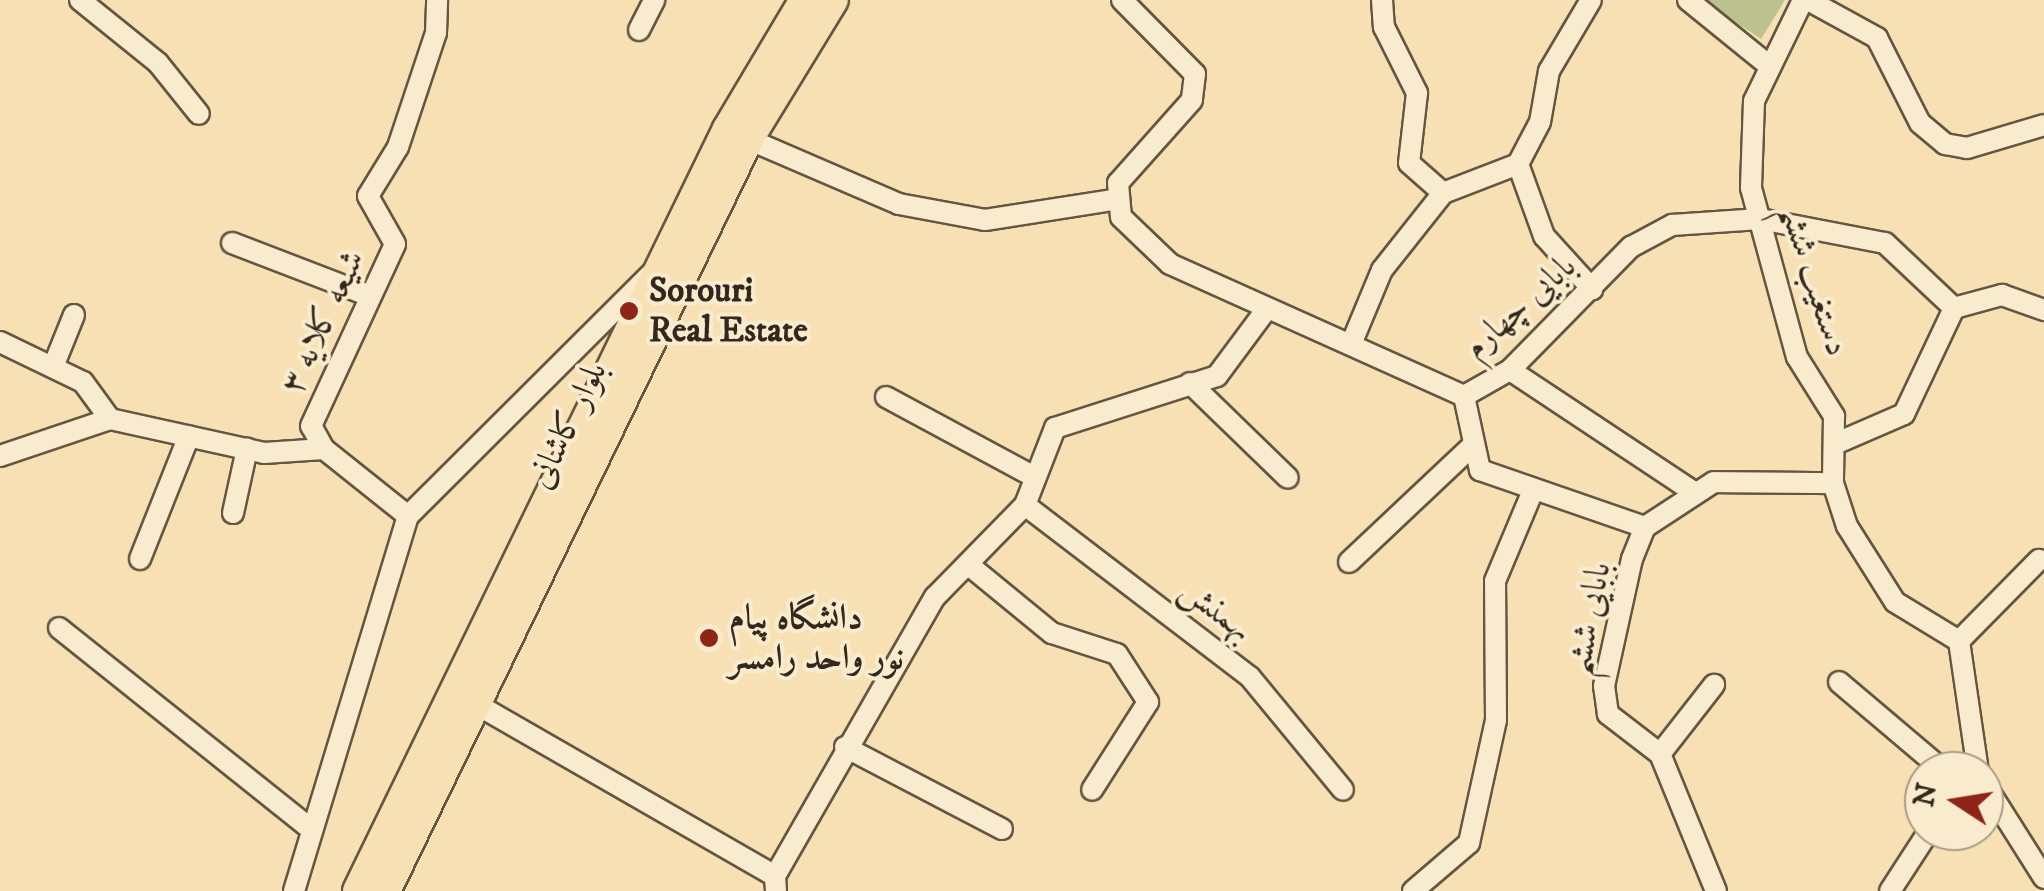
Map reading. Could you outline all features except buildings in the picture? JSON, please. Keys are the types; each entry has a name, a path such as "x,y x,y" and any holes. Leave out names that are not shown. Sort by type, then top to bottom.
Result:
{"main road":[{"name":"بلوار کاشانی","path":"385,891 465,699 660,266 805,0"},
{"name":"بلوار کاشانی","path":"358,891 465,699 748,139 833,0"}],"street":[{"path":"80,0 158,63 199,114"},
{"name":"شیعه کلایه ۳","path":"324,449 311,426 316,403 395,244 368,196 398,147 436,33 437,0"},
{"path":"640,30 654,0"},
{"path":"748,139 900,204 985,220 1113,200 1192,100 1196,74 1122,0"},
{"path":"1382,0 1384,28 1416,93 1409,162 1443,193"},
{"path":"1352,342 1382,270 1443,193 1518,164 1540,122 1549,71 1591,0"},
{"path":"1688,0 1767,64"},
{"path":"1806,0 1877,38 1920,124 1945,144 1967,148 2044,125"},
{"name":"دستغیب ششم","path":"1806,0 1767,64 1750,123 1760,219 1797,357 1834,416 1837,443 1833,483 1846,526 1894,602 1959,641"},
{"path":"1518,164 1544,236 1592,289"},
{"name":"بابایی چهارم","path":"1113,200 1170,264 1266,310 1352,342 1464,396 1510,370 1630,246 1672,225 1760,219 1885,244 1954,308"},
{"path":"232,243 370,296"},
{"path":"294,891 408,516 660,266"},
{"path":"1837,443 1904,414 1954,308 2002,294 2044,310"},
{"path":"465,699 776,884 846,747 935,597 970,566 1025,505 1031,474 1055,428 1217,376 1266,310"},
{"path":"52,367 74,315"},
{"path":"0,342 83,382 110,418"},
{"path":"1510,370 1692,491"},
{"path":"1190,383 1288,478"},
{"path":"1464,396 1480,470 1532,493 1645,527"},
{"path":"886,397 1031,474"},
{"path":"0,456 110,418 248,449 324,449 408,516"},
{"path":"140,559 188,436"},
{"path":"1348,562 1472,444"},
{"path":"233,514 248,449"},
{"name":"بابایی ششم","path":"1660,754 1608,714 1604,686 1645,527 1692,491 1714,482 1833,483"},
{"path":"1412,891 1469,843 1496,720 1495,581 1532,493"},
{"name":"بهمنش","path":"1025,505 1250,677 1343,790"},
{"path":"1975,751 1959,641 2042,558"},
{"path":"970,566 1052,632 1117,654 1148,702 1092,790"},
{"path":"59,628 312,830"},
{"path":"1839,682 1920,751"},
{"path":"1714,684 1660,754 1716,891"},
{"path":"846,747 1002,829"},
{"path":"2004,814 2044,878"},
{"path":"1890,891 1916,851"}],"green space":[{"path":"1702,0 1785,0 1761,39"}],"place":[{"name":"Sorouri Real Estate","path":"629,311"},
{"name":"دانشگاه پیام نور واحد رامسر","path":"709,638"}]}
